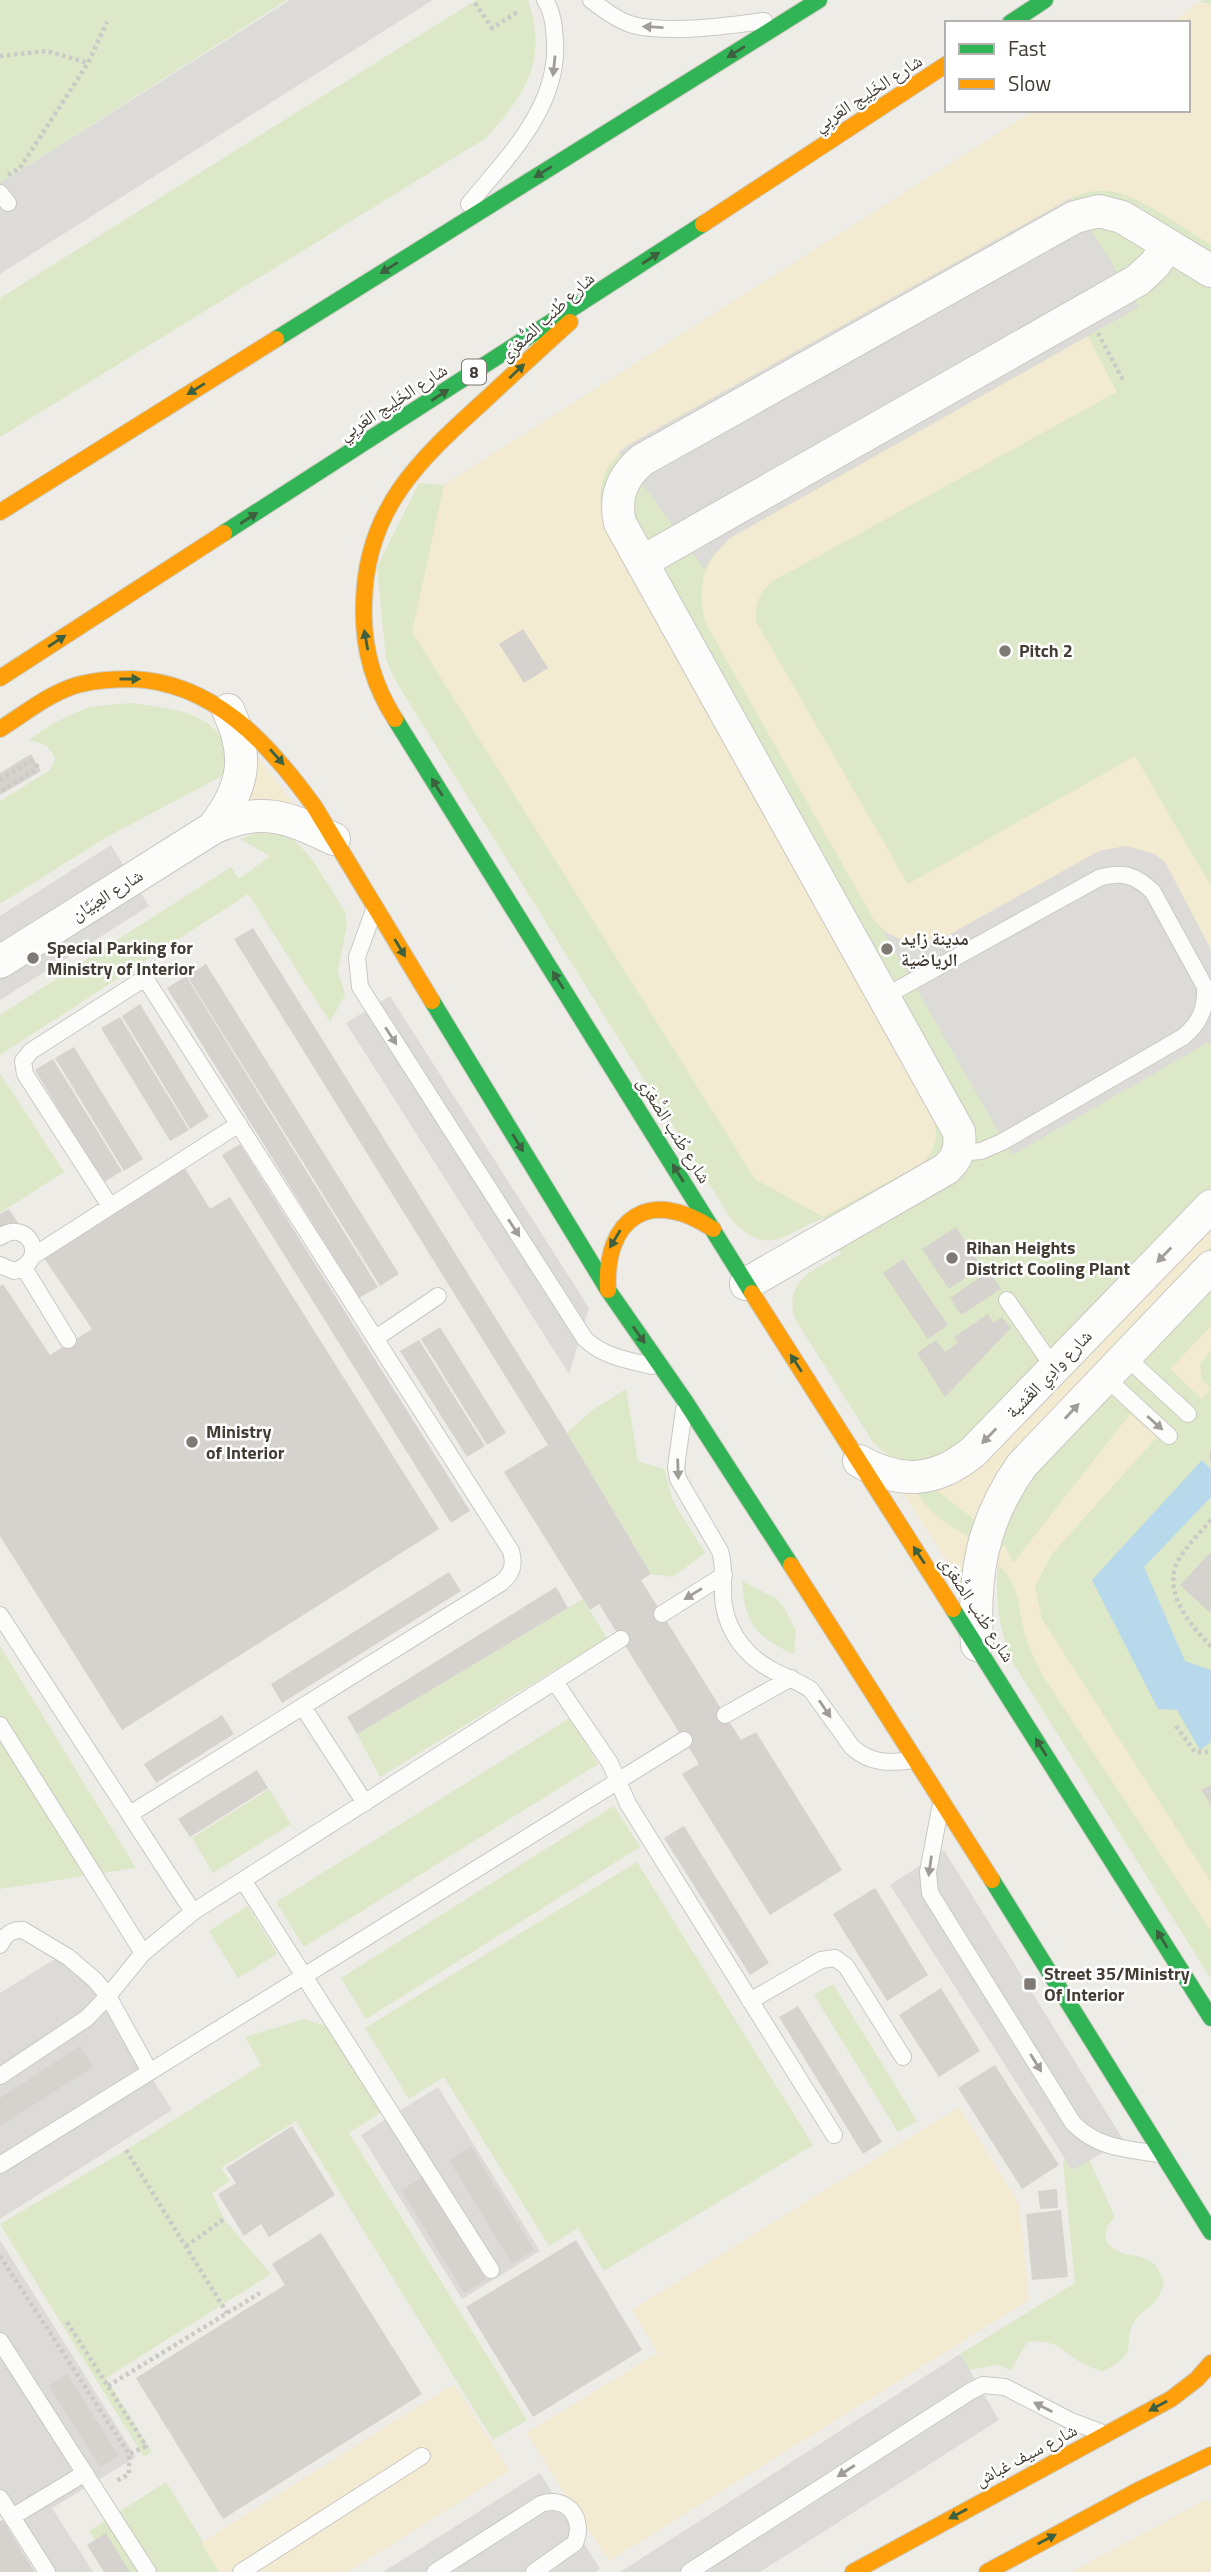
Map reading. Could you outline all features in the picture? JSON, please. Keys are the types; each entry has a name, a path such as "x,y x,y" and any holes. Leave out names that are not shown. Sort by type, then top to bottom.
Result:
{"main road":[{"path":"0,512 819,0"},
{"path":"1013,21 1045,0"},
{"name":"شارع الخَلِيج العَربِي","path":"0,678 945,65"},
{"name":"شارع طُنب الصُّغرَى","path":"612,283 437,444 409,474 387,508 371,546 363,586 363,627 370,667 386,705 746,1284 1211,2018"},
{"path":"0,729 65,690 107,680 149,679 190,690 228,710 283,764 334,839 608,1290 685,1401 942,1799 1211,2232"},
{"path":"608,1290 606,1256 612,1240 637,1216 670,1208 702,1220 714,1231"},
{"name":"شارع سيف غباش","path":"853,2572 1171,2399 1197,2379 1211,2363"},
{"path":"987,2572 1137,2491 1211,2455"}],"street":[{"path":"746,1284 946,1168 954,1162 958,1153 959,1132 620,523 617,511 621,488 633,467 642,460 1075,216 1111,213 1211,271"},
{"path":"642,562 1138,280 1155,264 1168,245"},
{"name":"شارع العِبَيَّان","path":"213,828 227,811 236,792 241,771 242,750 237,729 228,710"},
{"name":"شارع العِبَيَّان","path":"0,962 213,828 247,816 265,815 300,822 334,839"},
{"name":"شارع وادِي الغَشبة","path":"859,1461 889,1475 906,1477 922,1477 958,1464 973,1452 1211,1206"},
{"path":"976,1645 976,1587 980,1559 986,1532 997,1505 1022,1465 1211,1267"}],"lane":[{"path":"447,232 527,131 545,100 553,78 555,51 554,26 545,0"},
{"path":"591,0 620,19 646,27 732,26 794,16"},
{"path":"884,997 1099,878 1114,874 1129,875 1143,881 1153,892 1205,987 1206,1002 1202,1016 1194,1028 1182,1037 1002,1142 981,1151 958,1153"},
{"path":"375,908 356,957 359,986 585,1339 593,1347 612,1356 662,1368"},
{"path":"110,1206 25,1074 23,1061 31,1051 145,978 511,1551 512,1569 509,1577 501,1584 130,1814"},
{"path":"0,1265 14,1271 239,1124"},
{"path":"0,1237 6,1232 24,1233 34,1247 28,1262 68,1340"},
{"path":"376,1338 438,1296"},
{"path":"1007,1300 1054,1368"},
{"path":"1115,1366 1188,1414"},
{"path":"1115,1366 1170,1436"},
{"path":"685,1401 676,1467 678,1479 720,1551 724,1575 724,1603 734,1634 758,1662 811,1690 860,1755 885,1763 917,1760"},
{"path":"662,1614 724,1575"},
{"path":"0,1615 193,1912"},
{"path":"0,2076 69,2032 108,1996 143,1953 193,1912 621,1639"},
{"path":"725,1715 791,1678"},
{"path":"555,1682 605,1754 628,1804 834,2135"},
{"path":"303,1707 365,1803"},
{"path":"0,1726 143,1953"},
{"path":"0,2165 684,1740"},
{"path":"942,1799 928,1872 930,1893 1073,2123 1101,2143 1162,2154"},
{"path":"243,1880 491,2270"},
{"path":"0,1945 11,1932 17,1930 28,1933 82,1968 108,1996 150,2072"},
{"path":"750,2001 821,1960 835,1958 846,1966 903,2057"},
{"path":"0,2341 148,2572"},
{"path":"689,2572 971,2390 983,2385 1005,2387 1071,2421 1106,2434"},
{"path":"241,2572 422,2456"},
{"path":"12,2517 85,2473"},
{"path":"0,2498 47,2572"},
{"path":"435,2572 541,2504 550,2501 566,2505 579,2524 575,2543 534,2572"}],"path":[{"path":"475,3 492,28 519,11"},
{"path":"0,180 20,168 88,63 107,22"},
{"path":"0,56 47,51 88,63"},
{"path":"1085,309 1124,382"},
{"path":"0,780 31,761 37,765 35,770 0,792"},
{"path":"1211,1520 1180,1556 1173,1577 1177,1598 1193,1626 1211,1646"},
{"path":"1176,1726 1195,1752 1211,1752"},
{"path":"126,2150 227,2313"},
{"path":"186,2246 224,2219"},
{"path":"108,2386 260,2293"},
{"path":"67,2322 146,2446 129,2454"}],"green space":[{"path":"0,0 287,0 0,183"},
{"path":"476,0 528,0 536,41 530,75 522,91 486,138 0,437 0,298"},
{"name":"مدينة زايد الرياضية","path":"1203,0 1211,0 1211,1979 1013,1663 999,1612 998,1559 967,1549 903,1493 937,1491 931,1459 914,1462 899,1460 886,1454 873,1442 795,1319 792,1306 797,1286 811,1271 841,1254 823,1218 777,1239 766,1240 755,1238 731,1219 395,680 386,659 377,567 419,483 444,485 1032,112 1190,112 1190,21 1176,21"},
{"path":"130,703 190,714 211,726 219,734 229,755 222,776 105,838 0,904 0,801 50,770 55,759 45,745 28,740 54,723 89,707"},
{"path":"256,833 278,834 295,841 311,858 345,911 347,925 338,970 345,995 330,1022 248,894 0,1055 0,1015 231,867 239,879 270,856 240,839"},
{"path":"0,1073 64,1172 0,1213"},
{"path":"626,1389 638,1461 664,1469 673,1501 705,1553 673,1577 651,1574 567,1433 591,1411"},
{"path":"742,1581 777,1599 784,1608 796,1630 794,1654 761,1635 754,1627 746,1608"},
{"path":"583,1599 607,1638 380,1777 357,1734"},
{"path":"0,1646 136,1868 0,1889"},
{"path":"570,1718 598,1764 304,1947 276,1902"},
{"path":"269,1789 291,1824 213,1873 192,1838"},
{"path":"614,1806 640,1847 366,2019 341,1978"},
{"path":"637,1862 813,2145 604,2271 578,2228 549,2246 444,2077 409,2099 365,2028"},
{"path":"248,1906 277,1954 238,1978 209,1931"},
{"path":"833,1984 917,2121 898,2132 814,1995"},
{"path":"304,2019 332,2028 383,2111 349,2133 527,2420 493,2440 296,2121 221,2168 230,2181 212,2193 224,2219 271,2274 106,2378 152,2452 144,2457 0,2224 126,2150 261,2065 245,2037"},
{"path":"1071,2147 1090,2161 1115,2217 1107,2226 1105,2240 1117,2251 1147,2259 1155,2265 1164,2283 1159,2296 1132,2327 1129,2346 1123,2358 1103,2371 1084,2364 1058,2346 1037,2341 1027,2342 1011,2370 997,2365 964,2371 960,2354 1075,2283 1063,2162"},
{"path":"166,2482 222,2572 115,2572 89,2531"}],"sand":[{"path":"1198,2 1211,4 1211,245 1150,207 1124,195 1103,191 1076,196 630,444 613,461 603,481 601,503 607,527 932,1114 936,1139 924,1162 823,1217 755,1179 412,632 444,485 1032,112 1190,112 1190,21 1175,21"},
{"path":"1088,336 1117,392 775,580 760,597 756,608 756,621 908,884 1135,756 1211,886 1211,950 1165,862 1140,849 936,942 902,940 880,927 874,920 706,624 701,599 704,576 713,556 730,538"},
{"path":"254,751 293,804 242,803"},
{"path":"1211,1223 1211,1246 1020,1443 998,1474 975,1520 937,1491 968,1475 993,1455"},
{"path":"1211,1326 1211,1351 1200,1364 1202,1380 1211,1389 1202,1399 1170,1369"},
{"path":"1130,1414 1157,1437 1052,1554 1035,1587 1042,1619 1211,1882 1211,1931 1044,1678 1026,1638 1015,1589 997,1564 1001,1545 1006,1547 1013,1563"},
{"path":"916,1492 940,1519 971,1537 966,1591 903,1493"},
{"path":"959,2107 1019,2204 1029,2300 609,2561 526,2433 658,2353 632,2310"},
{"path":"454,2384 509,2471 348,2572 219,2572 201,2543"},
{"path":"1207,2499 1211,2505 1211,2572 1071,2572"}],"shaded area":[{"path":"290,0 433,0 0,274 0,183"},
{"path":"1071,198 1139,307 730,538 711,558 705,570 619,452"},
{"name":"Special Parking for Ministry of Interior","path":"111,845 149,906 0,1000 0,916"},
{"path":"1126,846 1154,854 1165,862 1211,950 1211,1041 1012,1155 883,931 908,943 936,942 1099,851"},
{"path":"390,996 589,1308 569,1374 346,1023"},
{"path":"944,1850 1124,2141 1072,2170 890,1885"},
{"path":"71,1949 172,2110 0,2219 0,1993"},
{"path":"438,2087 540,2251 462,2299 361,2135"},
{"path":"0,2240 136,2457 52,2508 93,2572 54,2572 0,2488"},
{"path":"960,2354 999,2420 760,2572 620,2572"},
{"path":"540,2473 600,2569 596,2572 383,2572"}],"water":[{"path":"1202,1460 1211,1469 1211,1497 1144,1567 1185,1661 1211,1670 1211,1742 1200,1750 1177,1710 1158,1709 1092,1580"}],"building":[{"path":"523,629 548,668 524,683 499,644"},
{"path":"31,754 41,771 0,795 0,773"},
{"path":"253,928 567,1433 651,1574 641,1580 725,1715 741,1740 756,1732 842,1870 770,1915 682,1774 699,1764 599,1604 590,1610 504,1472 548,1445 234,939"},
{"path":"206,964 399,1274 380,1286 187,976"},
{"path":"186,976 378,1287 359,1298 167,988"},
{"path":"140,1004 209,1117 190,1129 122,1016"},
{"path":"120,1017 189,1130 170,1141 101,1028"},
{"path":"74,1047 143,1159 124,1171 55,1058"},
{"path":"53,1059 122,1171 103,1183 35,1070"},
{"path":"240,1144 470,1511 451,1523 222,1155"},
{"name":"Ministry of Interior","path":"185,1168 210,1209 230,1197 439,1529 122,1730 0,1536 0,1286 3,1284 50,1355 92,1329 44,1258"},
{"path":"9,1209 18,1223 0,1235 0,1214"},
{"name":"Rihan Heights District Cooling Plant","path":"956,1227 982,1267 949,1289 922,1249"},
{"path":"903,1259 948,1325 928,1339 883,1273"},
{"path":"989,1271 1001,1289 961,1315 950,1298"},
{"path":"988,1314 993,1323 1002,1317 1011,1328 945,1397 917,1353 936,1340 945,1352 958,1343 954,1337"},
{"path":"440,1327 506,1433 487,1445 421,1339"},
{"path":"419,1340 485,1446 467,1457 400,1351"},
{"path":"1211,1552 1211,1610 1209,1612 1180,1585"},
{"path":"449,1572 461,1591 282,1703 271,1684"},
{"path":"556,1587 568,1608 357,1734 347,1717"},
{"path":"222,1715 234,1734 156,1783 144,1764"},
{"path":"257,1770 268,1788 190,1837 178,1819"},
{"path":"1211,1785 1211,1805 1201,1790"},
{"path":"684,1826 769,1963 750,1975 664,1838"},
{"path":"875,1888 928,1975 887,2001 833,1914"},
{"path":"941,1988 980,2051 939,2077 899,2015"},
{"path":"798,2006 882,2142 863,2154 779,2017"},
{"path":"80,2046 93,2067 0,2126 0,2098"},
{"path":"995,2065 1059,2165 1022,2189 958,2088"},
{"path":"292,2126 335,2195 269,2237 261,2224 244,2236 218,2194 236,2183 226,2168"},
{"path":"471,2147 534,2250 512,2264 449,2160"},
{"path":"423,2177 486,2280 464,2293 401,2190"},
{"path":"1057,2189 1058,2208 1040,2209 1038,2191"},
{"path":"1061,2210 1068,2277 1032,2280 1026,2214"},
{"path":"321,2233 422,2394 223,2519 136,2378 285,2285 272,2264"},
{"path":"576,2240 642,2350 533,2417 466,2307"},
{"path":"67,2374 119,2456 100,2467 49,2386"},
{"path":"3,2520 35,2572 0,2572 0,2521"},
{"path":"106,2533 130,2572 104,2572 87,2545"}],"traffic: fast":[{"path":"276,339 819,0"},
{"path":"1013,21 1045,0"},
{"path":"224,533 703,224"},
{"path":"395,719 752,1293"},
{"path":"432,1001 608,1290 685,1401 791,1565"},
{"path":"953,1609 1211,2018"},
{"path":"992,1880 1211,2232"}],"traffic: slow":[{"path":"703,224 945,65"},
{"path":"395,719 380,691 370,663 365,633 367,569 374,540 400,489 418,466 460,423 570,322"},
{"path":"0,512 276,339"},
{"path":"0,678 224,533"},
{"path":"0,729 64,690 103,680 132,679 162,683 189,691 214,704 258,739 314,806 432,1001"},
{"path":"608,1290 609,1265 614,1244 623,1228 636,1216 651,1211 670,1211 691,1217 713,1229"},
{"path":"752,1293 953,1609"},
{"path":"791,1565 992,1880"},
{"path":"853,2572 1171,2399 1197,2379 1211,2363"},
{"path":"987,2572 1137,2491 1211,2455"}],"place":[{"name":"Pitch 2","path":"1005,651"},
{"name":"مدينة زايد الرياضية","path":"887,949"},
{"name":"Special Parking for Ministry of Interior","path":"33,958"},
{"name":"Rihan Heights District Cooling Plant","path":"952,1258"},
{"name":"Ministry of Interior","path":"192,1442"},
{"name":"Street 35/Ministry Of Interior","path":"1030,1984"}]}
